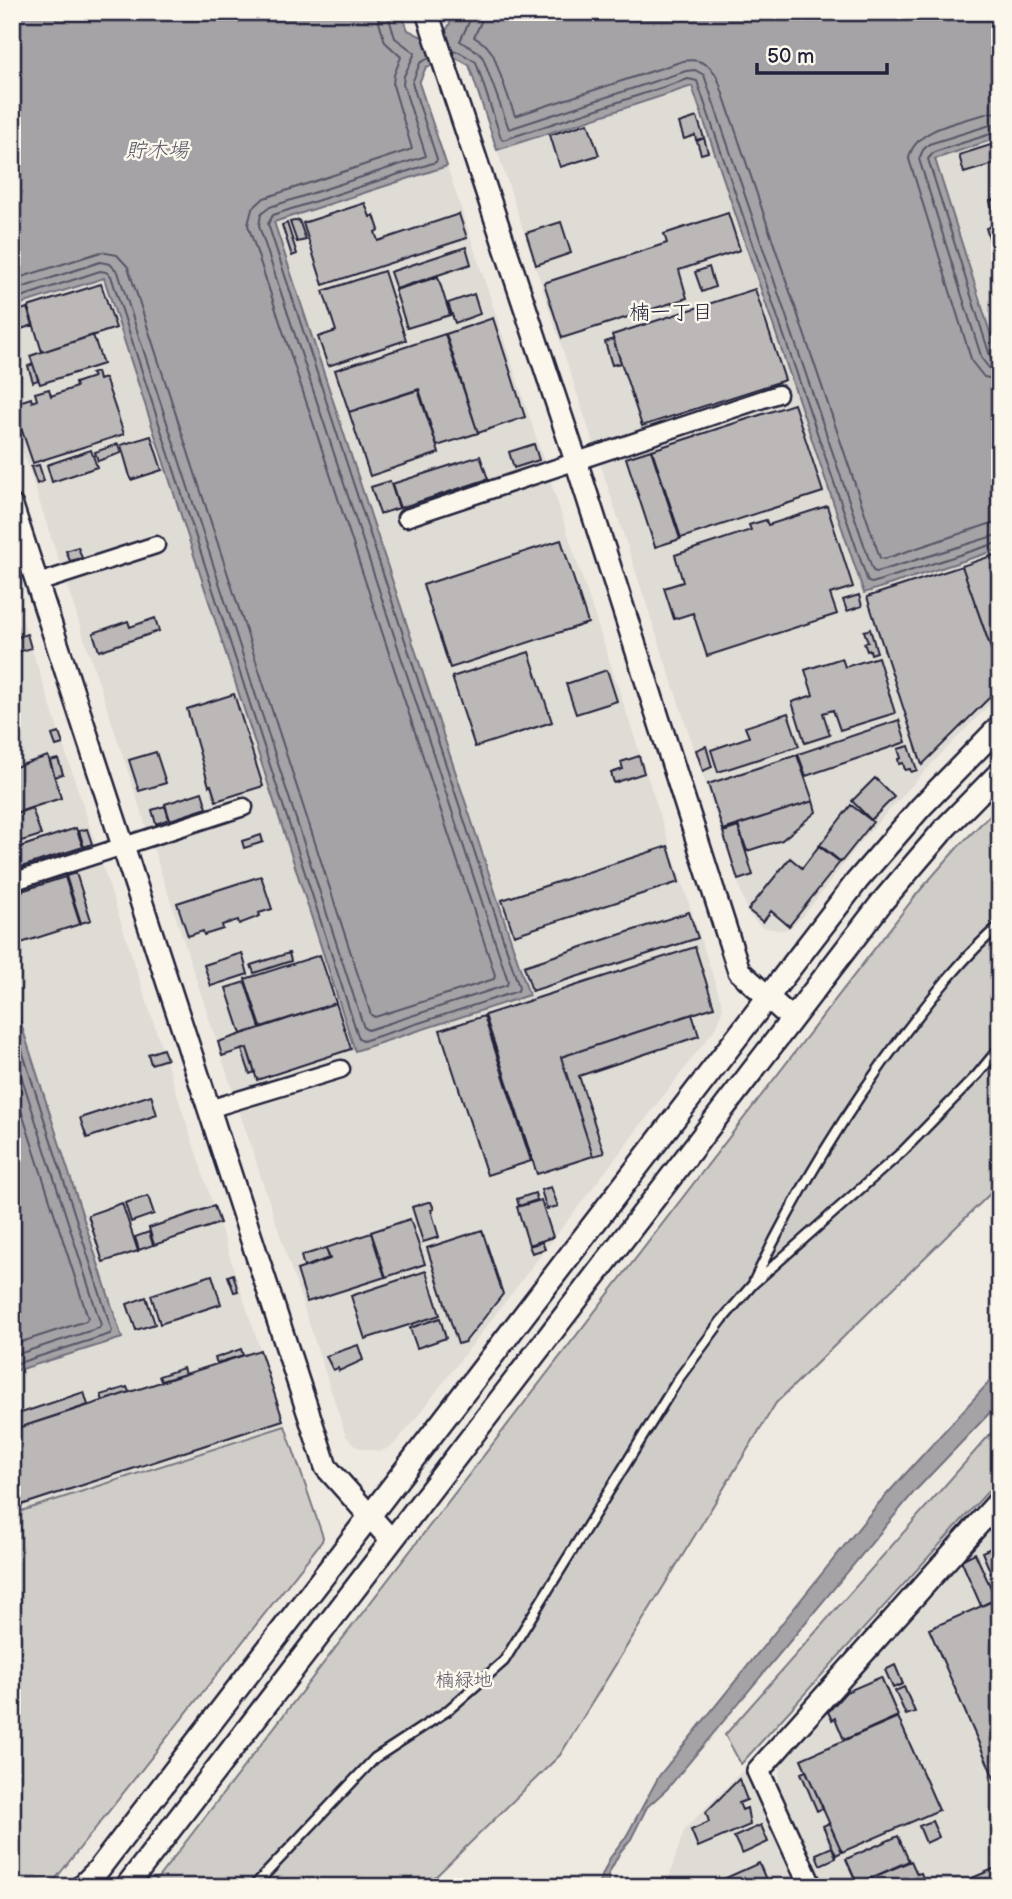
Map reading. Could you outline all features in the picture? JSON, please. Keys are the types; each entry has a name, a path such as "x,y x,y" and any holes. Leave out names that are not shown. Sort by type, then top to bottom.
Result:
{"street":[{"path":"427,12 576,461 739,971 792,1018"},
{"path":"406,518 778,394"},
{"path":"12,506 326,1467 391,1539"},
{"path":"38,583 156,545"},
{"path":"81,1887 98,1870 857,881 921,807 1000,726"},
{"path":"126,1887 882,902 945,828 1000,772"},
{"path":"12,881 244,807"},
{"path":"209,1109 341,1069"},
{"path":"810,1887 758,1771 1000,1500"}],"lane":[{"path":"753,1284 780,1226 845,1116 930,1000 979,944 1000,925"},
{"path":"253,1887 375,1758 447,1711 504,1661 679,1378 722,1320 753,1284 904,1151 977,1076 1000,1047"}],"shaded area":[{"path":"692,85 864,593 1000,549 1000,694 864,838 803,916 789,929 761,927 748,913 497,150"},
{"path":"1000,137 1000,364 935,159"},
{"path":"447,166 723,1007 717,1026 409,1427 393,1445 380,1452 357,1447 346,1436 12,418 12,307 104,277 355,1050 529,995 274,222"},
{"path":"12,588 285,1426 12,1514 12,1372 122,1337 12,996"},
{"path":"1000,1514 1000,1887 823,1887 778,1786 780,1765"},
{"path":"743,1770 796,1887 666,1887 684,1830"}],"green space":[{"name":"楠緑地","path":"1000,805 1000,1184 776,1403 560,1755 425,1887 151,1887 916,895"},
{"path":"1000,1423 1000,1478 741,1764 725,1735"},
{"path":"285,1426 323,1537 322,1541 53,1882 44,1887 12,1887 12,1514"}],"water":[{"name":"貯木場","path":"12,12 401,12 408,30 422,37 447,29 456,12 1000,12 1000,137 935,159 1000,364 1000,549 864,593 692,86 497,150 469,65 456,58 426,67 419,83 447,166 274,222 529,995 355,1051 104,278 12,307"},
{"path":"12,996 122,1338 12,1372"},
{"path":"1000,1370 1000,1402 914,1492 667,1789 647,1807 608,1875 610,1887 597,1887 610,1858 626,1837 659,1776 878,1504"}],"building":[{"path":"697,117 704,138 696,140 695,135 684,139 679,123"},
{"path":"588,123 599,155 560,167 550,135"},
{"path":"704,138 708,152 701,154 697,141"},
{"path":"1000,142 1000,162 964,173 959,155"},
{"path":"1000,198 1000,216 995,218 990,201"},
{"path":"365,203 370,217 374,215 379,230 375,232 378,241 459,214 467,238 323,285 303,223"},
{"path":"728,213 740,250 679,270 687,298 562,338 544,283 667,243 664,234"},
{"path":"299,220 306,240 297,242 290,222"},
{"path":"561,222 571,253 536,265 526,233"},
{"path":"287,223 297,254 292,256 282,225"},
{"path":"1000,223 1000,245 992,247 986,228"},
{"path":"466,247 471,264 396,289 390,272"},
{"path":"709,267 715,287 702,292 695,272"},
{"path":"384,271 406,340 328,366 318,337 336,331 323,291"},
{"path":"438,277 450,315 407,328 395,290"},
{"path":"101,284 116,328 42,352 28,307"},
{"path":"755,289 785,380 642,426 612,335"},
{"path":"474,294 480,314 455,323 448,303"},
{"path":"27,308 33,325 12,332 12,313"},
{"path":"493,318 525,417 478,433 446,334"},
{"path":"445,334 478,433 437,446 419,389 349,412 335,370"},
{"path":"93,335 103,364 40,384 30,356"},
{"path":"613,339 621,363 612,365 605,342"},
{"path":"33,364 38,380 33,382 28,366"},
{"path":"97,372 99,380 105,378 124,434 33,463 14,407 17,407 16,403 31,398 32,402 37,400 35,393 49,389 51,396 76,387 75,383 93,377 91,374"},
{"path":"418,390 439,453 370,476 349,412"},
{"path":"794,404 823,492 681,538 652,450"},
{"path":"151,436 162,470 131,480 121,445"},
{"path":"118,444 121,453 98,461 95,452"},
{"path":"534,444 539,460 514,468 509,452"},
{"path":"91,450 97,467 52,482 47,465"},
{"path":"651,450 680,539 655,547 626,458"},
{"path":"480,456 488,479 400,508 392,484"},
{"path":"39,465 44,481 37,484 31,467"},
{"path":"390,481 399,508 380,514 371,487"},
{"path":"827,506 853,587 830,594 837,614 707,656 693,613 674,619 664,588 683,582 675,555 751,530 749,525 766,520 768,525"},
{"path":"561,540 588,623 450,668 423,585"},
{"path":"78,547 82,558 70,561 66,551"},
{"path":"1000,553 1000,674 962,566"},
{"path":"962,566 1000,675 1000,687 922,765 867,597"},
{"path":"859,595 862,606 847,611 843,600"},
{"path":"155,618 159,631 99,651 93,633 128,621 130,627"},
{"path":"870,629 877,652 871,654 864,643 868,642 864,631"},
{"path":"27,634 31,648 12,654 12,639"},
{"path":"529,652 552,722 475,747 452,677"},
{"path":"878,657 895,713 840,730 833,710 823,713 830,735 805,743 792,702 813,695 805,670 842,658 845,667"},
{"path":"607,670 617,701 576,714 566,684"},
{"path":"234,694 263,786 216,801 211,785 209,786 187,709"},
{"path":"788,713 799,746 718,772 711,750 749,737 745,727"},
{"path":"899,720 906,742 806,776 798,754"},
{"path":"59,733 63,744 56,746 52,735"},
{"path":"706,746 712,767 703,771 696,750"},
{"path":"909,746 917,770 911,772 910,769 905,770 903,763 899,764 898,759 901,758 898,749"},
{"path":"156,752 166,783 139,791 129,760"},
{"path":"797,755 813,801 723,830 708,784"},
{"path":"48,756 61,798 12,814 12,768"},
{"path":"639,756 644,773 614,783 611,773 623,769 621,762"},
{"path":"58,759 63,774 55,777 50,761"},
{"path":"875,778 894,797 871,820 852,801"},
{"path":"202,792 207,808 170,820 165,804"},
{"path":"813,801 816,812 782,840 747,851 738,825"},
{"path":"851,805 873,822 841,862 820,845"},
{"path":"165,806 169,819 156,824 152,810"},
{"path":"32,808 41,835 12,844 12,815"},
{"path":"738,827 753,875 738,880 723,832"},
{"path":"76,828 83,847 12,870 12,852 18,851 17,848"},
{"path":"87,829 92,844 84,847 79,831"},
{"path":"261,835 263,842 244,848 242,841"},
{"path":"668,846 679,882 514,935 502,900"},
{"path":"819,846 840,862 789,926 771,911 763,922 748,910 790,858 802,868"},
{"path":"76,873 91,920 81,923 66,876"},
{"path":"261,876 272,909 239,924 238,920 222,925 223,929 204,935 203,931 188,936 177,903"},
{"path":"65,877 80,924 12,946 12,894"},
{"path":"689,912 698,938 532,991 524,966"},
{"path":"695,947 714,1007 561,1057 593,1156 537,1174 485,1015"},
{"path":"242,953 248,974 211,986 204,965"},
{"path":"289,953 291,961 254,973 251,965"},
{"path":"320,955 336,1003 261,1027 245,979"},
{"path":"245,982 260,1028 241,1034 226,988"},
{"path":"336,1003 351,1049 257,1080 247,1048 222,1056 218,1042"},
{"path":"692,1014 699,1036 579,1076 604,1153 593,1156 561,1057"},
{"path":"484,1016 531,1161 487,1175 440,1030"},
{"path":"247,1048 255,1072 250,1074 242,1050"},
{"path":"163,1049 167,1059 151,1064 148,1054"},
{"path":"151,1095 157,1115 87,1138 80,1118"},
{"path":"551,1187 558,1206 547,1209 541,1190"},
{"path":"535,1193 537,1200 519,1206 517,1199"},
{"path":"148,1196 154,1214 131,1222 125,1203"},
{"path":"541,1200 553,1237 529,1245 517,1207"},
{"path":"431,1202 434,1209 431,1210 439,1237 423,1242 412,1207"},
{"path":"122,1203 138,1251 103,1262 88,1215"},
{"path":"214,1206 220,1223 154,1245 149,1228"},
{"path":"410,1219 425,1264 386,1277 371,1232"},
{"path":"482,1230 503,1294 465,1342 458,1344 427,1248"},
{"path":"149,1232 153,1245 139,1250 135,1237"},
{"path":"371,1233 385,1277 307,1302 297,1270 330,1259 326,1248"},
{"path":"542,1242 545,1249 532,1253 529,1246"},
{"path":"326,1248 329,1258 304,1267 301,1256"},
{"path":"426,1271 440,1315 365,1339 351,1296"},
{"path":"233,1274 238,1291 234,1292 228,1276"},
{"path":"212,1275 221,1304 160,1324 151,1295"},
{"path":"146,1297 155,1324 136,1330 127,1304"},
{"path":"440,1318 446,1338 417,1348 410,1328"},
{"path":"358,1345 363,1360 339,1371 338,1368 333,1370 326,1356"},
{"path":"241,1349 243,1355 217,1363 215,1358"},
{"path":"260,1350 283,1420 12,1508 12,1430"},
{"path":"183,1368 185,1374 161,1381 159,1376"},
{"path":"127,1387 129,1392 103,1401 101,1395"},
{"path":"84,1392 88,1405 12,1430 12,1416"},
{"path":"1000,1544 1000,1584 996,1585 982,1552"},
{"path":"975,1553 996,1599 981,1606 961,1560"},
{"path":"993,1601 1000,1616 998,1787 929,1629"},
{"path":"895,1665 903,1684 893,1688 885,1670"},
{"path":"881,1677 898,1716 844,1740 835,1718 832,1720 828,1712 846,1692"},
{"path":"904,1687 915,1712 906,1715 895,1691"},
{"path":"898,1717 939,1810 842,1852 801,1759"},
{"path":"806,1771 823,1808 817,1811 801,1773"},
{"path":"739,1779 747,1800 739,1803 742,1810 747,1808 750,1825 698,1847 691,1830 709,1822 706,1812"},
{"path":"932,1821 939,1837 926,1843 919,1826"},
{"path":"829,1823 842,1852 836,1855 823,1826"},
{"path":"761,1825 768,1842 742,1854 734,1837"},
{"path":"898,1836 909,1861 857,1884 846,1859"},
{"path":"832,1847 836,1858 820,1865 816,1854"},
{"path":"911,1861 917,1874 921,1873 927,1887 858,1887 857,1884"},
{"path":"759,1863 769,1887 706,1887"},
{"path":"998,1867 1000,1887 951,1887"}],"district":[{"name":"楠一丁目","path":"671,312"}]}
